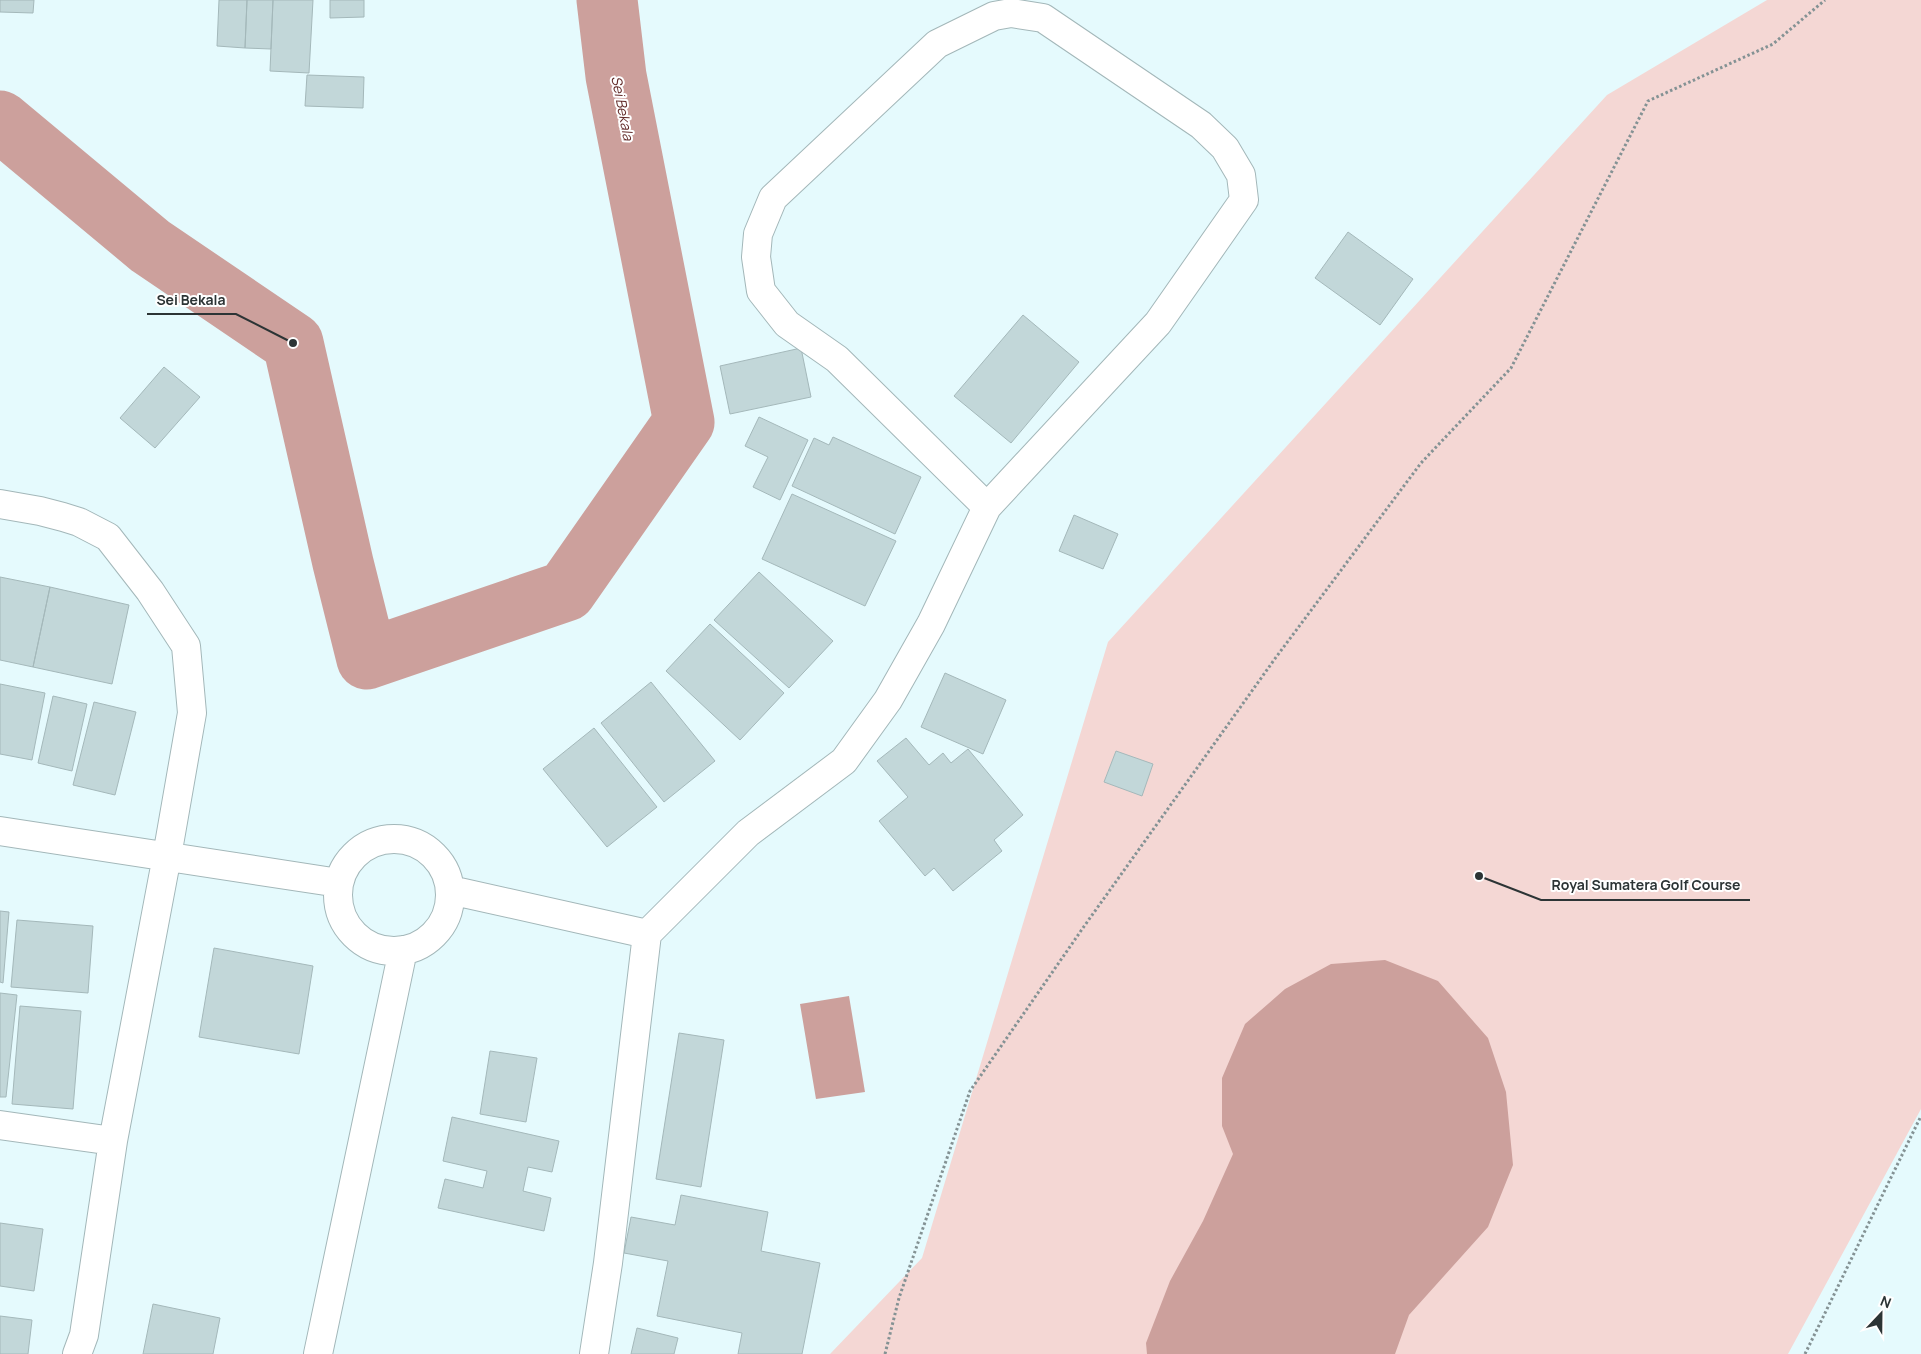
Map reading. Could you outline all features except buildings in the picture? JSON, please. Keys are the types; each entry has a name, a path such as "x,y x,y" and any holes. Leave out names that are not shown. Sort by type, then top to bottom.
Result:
{"street":[{"path":"594,1354 608,1263 647,934 748,833 844,761 888,700 931,624 987,507 1158,323 1244,200 1241,175 1225,148 1201,125 1043,18 1012,12 994,16 937,44 773,198 758,234 756,257 761,291 787,324 837,359 987,507"},
{"path":"0,504 40,510 63,517 78,522 108,537 150,591 186,646 192,712 114,1141 84,1335 77,1354"},
{"path":"0,831 339,883"},
{"path":"388,839 406,840 422,847 436,858 445,872 450,890 449,906 443,922 432,936 419,945 403,950 388,951 361,941 349,929 341,915 337,899 339,883 345,866 356,852 371,843 388,839"},
{"path":"450,890 647,934"},
{"path":"318,1354 403,950"},
{"path":"0,1125 114,1141"}],"path":[{"path":"885,1354 899,1298 970,1090 1084,924 1274,660 1422,463 1511,368 1648,101 1773,44 1825,0"},
{"path":"1805,1354 1921,1116"}],"shaded area":[{"path":"1767,0 1921,0 1921,1109 1788,1354 830,1354 922,1258 1108,642 1607,95"},
{"path":"1385,960 1438,981 1488,1038 1506,1092 1513,1165 1488,1227 1409,1315 1395,1354 1147,1354 1146,1343 1170,1281 1203,1221 1233,1154 1222,1126 1222,1078 1245,1024 1285,989 1331,964"},
{"path":"849,996 865,1092 816,1099 800,1004"}],"waterway":[{"name":"Sei Bekala","path":"0,121 150,246 293,343 367,659 566,591 684,422 616,76 607,0"}],"place":[{"name":"Sei Bekala","path":"293,343"},
{"name":"Royal Sumatera Golf Course","path":"1479,876"}]}
